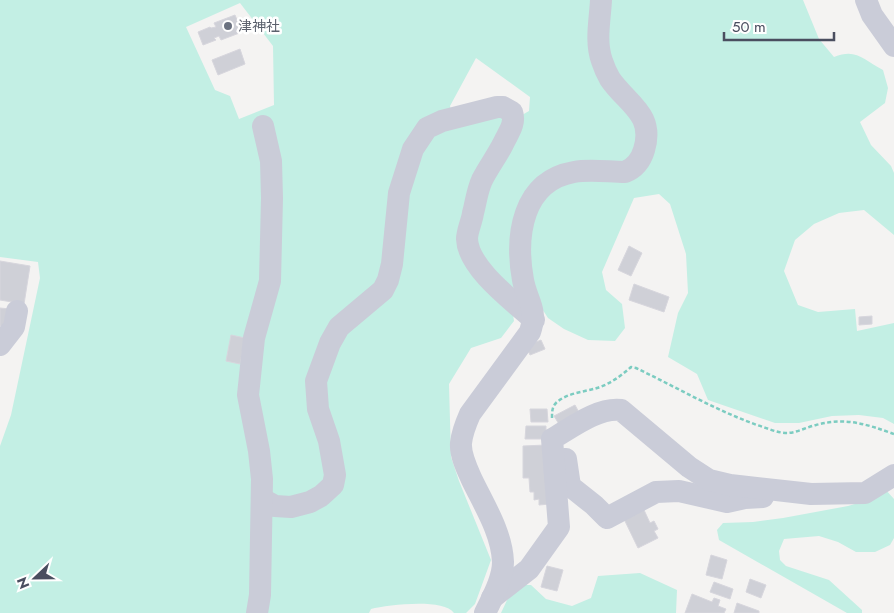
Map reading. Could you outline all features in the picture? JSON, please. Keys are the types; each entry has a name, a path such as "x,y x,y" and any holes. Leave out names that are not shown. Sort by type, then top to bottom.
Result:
{"street":[{"path":"488,606 500,578 503,564 501,548 495,528 467,471 461,444 470,414 530,332 534,320 532,306 523,281 521,251 523,224 529,205 536,192 549,181 575,172 624,172 632,169 642,158 648,138 646,124 636,107 610,78 602,59 598,41 602,0"},
{"path":"866,0 872,15 894,46"},
{"path":"262,499 275,506 291,508 321,496 333,485 334,474 329,442 318,409 316,381 330,343 339,327 383,290 388,280 392,264 399,193 413,149 427,128 442,121 496,106 503,107 512,112 514,119 512,126 495,160 483,178 478,191 467,237 474,261 483,273 534,320"},
{"path":"257,613 260,595 262,479 259,451 248,395 254,338 270,281 271,160 263,126"},
{"path":"0,345 14,327 17,311"},
{"path":"557,436 611,408 621,410 689,467 709,480 730,485 811,494 865,493 894,475"},
{"path":"488,606 529,569 553,538 559,527 557,436"},
{"path":"557,436 570,486 607,518 656,492 679,491 727,502 745,498 777,496 797,498 811,494"}],"path":[{"path":"557,436 552,410 555,403 565,397 599,387 620,376 631,367 729,414 774,431 788,433 818,424 847,421 867,424 894,434"}],"green space":[{"path":"0,0 803,0 819,39 834,57 849,54 860,56 883,70 888,88 885,103 860,122 871,145 891,166 894,173 894,235 864,210 839,213 814,224 795,240 784,271 798,305 818,312 855,309 857,331 894,323 894,424 883,418 859,415 832,416 799,423 775,423 708,400 697,374 668,357 678,313 688,293 686,254 670,204 659,194 634,198 602,272 606,290 622,304 625,328 615,341 588,340 564,329 548,318 537,301 512,308 514,321 501,338 471,348 449,384 451,457 491,560 475,604 466,613 454,613 448,608 439,605 415,604 371,609 369,613 0,613 0,446 11,415 40,278 38,262 0,257","holes":["240,3 273,46 274,105 239,119 230,96 215,90 186,27","476,58 530,97 529,111 522,115 497,112 455,125 450,106"]},
{"path":"885,489 894,499 894,538 890,545 875,552 856,552 838,542 819,536 784,539 779,551 780,560 786,566 829,580 862,610 862,613 847,613 719,540 717,530 723,523 783,518 848,506 868,500"},
{"path":"640,573 677,590 676,613 501,613 508,598 522,585 531,585 546,599 572,606 591,598 598,576"}],"building":[{"path":"235,15 242,32 221,40 219,36 214,38 216,40 203,45 198,32 210,27 216,27 214,23"},
{"path":"240,49 245,64 218,75 212,60"},
{"path":"629,246 642,253 631,276 618,270"},
{"path":"0,261 30,266 24,304 0,300"},
{"path":"634,284 669,297 664,312 629,300"},
{"path":"0,308 10,309 7,327 0,326"},
{"path":"872,316 872,324 859,325 859,317"},
{"path":"231,335 245,338 240,364 226,361"},
{"path":"541,340 545,349 530,355 526,346"},
{"path":"575,405 582,418 562,429 554,416"},
{"path":"530,409 547,409 548,422 531,422"},
{"path":"526,426 546,426 546,439 525,439"},
{"path":"546,445 550,504 539,505 539,499 534,500 534,492 530,492 529,478 523,478 523,446"},
{"path":"644,510 650,523 654,521 658,529 654,531 658,538 638,548 624,519"},
{"path":"711,555 727,560 722,579 706,575"},
{"path":"547,566 563,570 557,591 541,587"},
{"path":"750,579 766,585 761,598 746,592"},
{"path":"714,582 733,589 730,599 710,592"},
{"path":"692,594 712,602 714,598 720,600 718,606 726,609 724,613 685,613"},
{"path":"737,603 759,611 759,613 734,613"}],"place":[{"name":"津神社","path":"228,26"}]}
